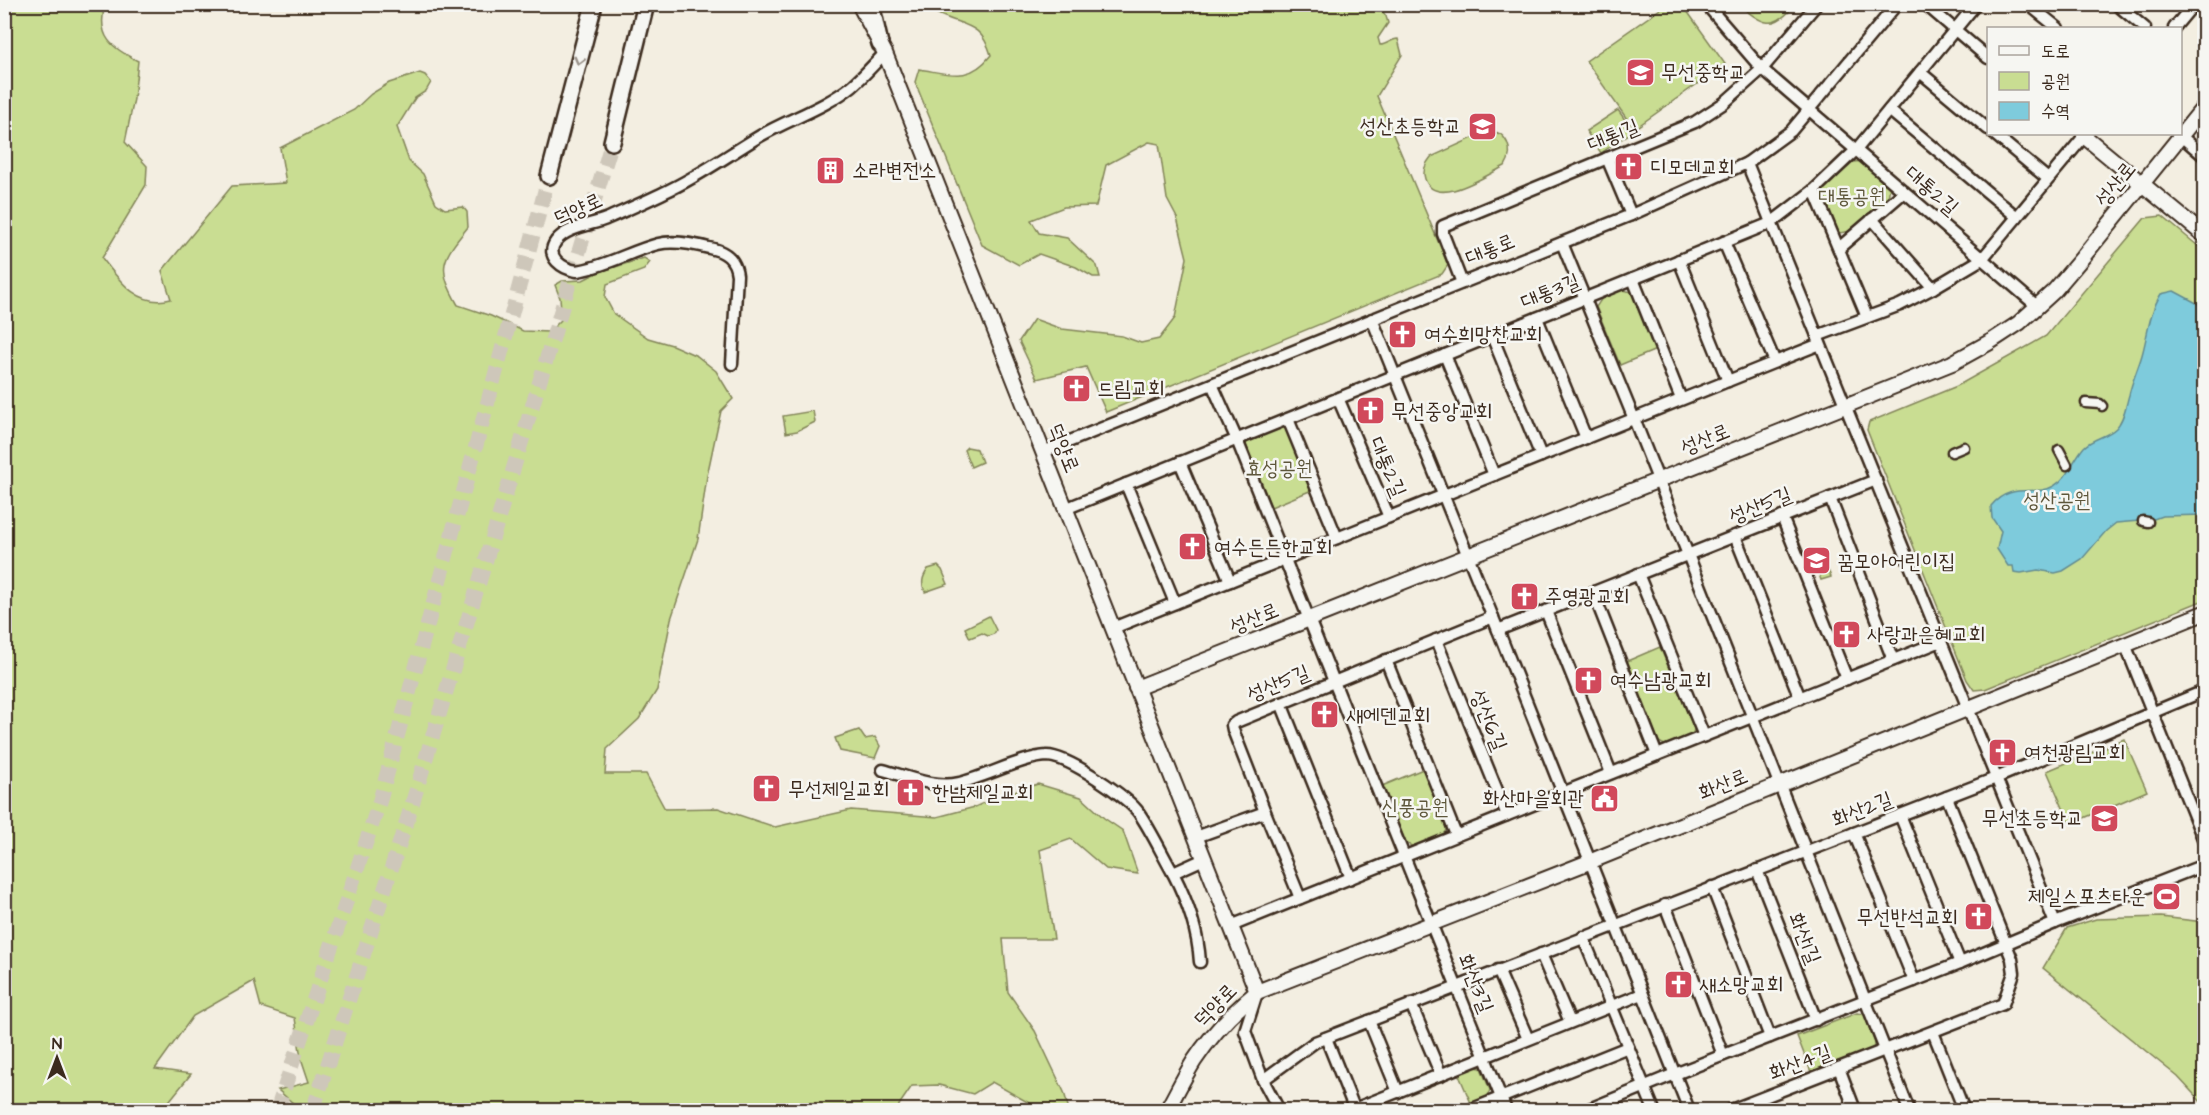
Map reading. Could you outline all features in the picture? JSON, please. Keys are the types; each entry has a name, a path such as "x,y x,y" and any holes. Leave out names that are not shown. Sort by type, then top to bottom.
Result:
{"main road":[{"name":"덕양로","path":"549,176 594,4"},
{"path":"612,142 646,4"},
{"path":"871,4 883,49"}],"street":[{"name":"덕양로","path":"859,4 883,49 1257,992 1233,1014 1204,1047 1167,1110"},
{"name":"대통2길","path":"1706,4 1762,69 1982,259"},
{"name":"대통1길","path":"1462,283 1443,234 1443,226 1695,122 1724,103 1762,69 1817,4"},
{"name":"대통로","path":"1043,452 1631,215 1748,163 1782,138 1810,110 1897,4"},
{"path":"1925,4 1987,56"},
{"name":"대통3길","path":"1065,509 1772,223 1814,190 1856,150 1976,4"},
{"path":"2028,4 2057,27"},
{"path":"2116,4 2144,27"},
{"path":"2175,27 2194,4"},
{"name":"덕양로","path":"732,364 737,274 736,267 728,255 695,245 667,243 577,271 569,270 556,262 553,254 554,245 557,239 568,232 604,220 667,191 762,135 835,97 859,80 883,49"},
{"path":"1920,72 1987,127"},
{"name":"성산로","path":"2182,135 2205,107"},
{"name":"대통2길","path":"1889,110 2017,217"},
{"path":"1995,135 2048,179"},
{"name":"대통2길","path":"1113,628 1775,362 1867,317 1900,305 1982,259 2083,135"},
{"path":"2085,135 2205,235"},
{"path":"2181,136 2205,156"},
{"name":"성산로","path":"1136,688 1845,406 1972,353 2019,322 2037,307 2082,258 2181,136"},
{"path":"1607,158 1631,215"},
{"path":"1748,163 2055,923"},
{"path":"1814,190 1867,317"},
{"path":"1839,248 1905,192"},
{"path":"1872,219 1933,288"},
{"path":"1725,242 1775,362"},
{"path":"1562,243 1751,717"},
{"path":"1982,259 2037,307"},
{"path":"1679,260 1728,381"},
{"path":"1633,279 1681,399"},
{"path":"1537,318 1586,438"},
{"name":"대통2길","path":"1372,320 1442,496"},
{"path":"1492,336 1541,456"},
{"path":"1445,355 1494,475"},
{"path":"1212,384 1237,440 1403,856"},
{"name":"대통2길","path":"1338,398 1389,517"},
{"path":"2086,403 2102,406"},
{"path":"1288,419 1337,538"},
{"path":"1952,452 1964,447"},
{"path":"2060,450 2067,465"},
{"path":"1180,462 1230,581"},
{"name":"성산5길","path":"1498,630 1876,480"},
{"path":"1126,484 1175,603"},
{"name":"성산6길","path":"1442,496 1493,617 1615,924"},
{"path":"1830,498 1893,660"},
{"path":"1782,517 1847,679"},
{"path":"1736,536 1800,698"},
{"path":"1638,574 1704,736"},
{"path":"1593,592 1657,755"},
{"path":"1546,611 1611,773"},
{"name":"화산로","path":"1257,992 1589,862 2205,613"},
{"name":"성산5길","path":"1264,812 1232,725 1493,617"},
{"name":"성산6길","path":"1436,640 1507,815"},
{"path":"1231,926 1941,641"},
{"path":"2125,644 2205,841"},
{"path":"1386,660 1456,835"},
{"name":"화산2길","path":"1263,1080 1310,1044 1996,778 2153,712 2204,694"},
{"path":"1281,703 1351,878"},
{"name":"화산1길","path":"1751,717 1884,1051"},
{"path":"883,770 940,784 958,784 1048,756 1064,760 1092,775 1131,804 1140,814 1173,873 1193,920 1200,962"},
{"path":"1947,797 2007,944"},
{"path":"1196,837 1264,812 1300,898"},
{"path":"1900,815 1960,963"},
{"path":"1854,833 1914,981"},
{"name":"화산3길","path":"1403,856 1506,1110"},
{"path":"1173,873 1204,859"},
{"path":"1587,1110 2205,865"},
{"name":"화산1길","path":"1757,870 1816,1020"},
{"path":"1712,887 1770,1037"},
{"path":"1665,905 1724,1055"},
{"path":"1615,924 1689,1110"},
{"path":"1583,937 1654,1110"},
{"name":"화산4길","path":"1731,1110 2003,1004 2014,967 2007,944"},
{"path":"1541,954 1570,1023"},
{"path":"1498,970 1528,1039"},
{"path":"1257,992 1245,1031 1263,1080 1279,1110"},
{"path":"1326,1038 1353,1110 1642,994"},
{"path":"1411,1005 1441,1075"},
{"path":"1369,1021 1398,1092"},
{"path":"1933,1032 1964,1110"},
{"path":"1470,1110 1628,1047"},
{"path":"1884,1051 1909,1110"},
{"path":"1839,1068 1855,1110"}],"green space":[{"path":"5,4 105,5 103,25 108,40 138,61 134,99 125,142 147,166 146,185 102,258 123,283 139,296 149,300 171,299 162,271 232,186 286,183 280,148 354,110 371,94 389,83 420,73 431,82 426,91 415,98 397,127 409,161 423,174 436,203 445,209 463,207 467,212 468,227 452,247 445,264 447,281 458,305 491,316 523,331 549,332 562,319 560,298 555,285 562,281 583,280 599,272 644,258 650,262 644,270 607,284 605,297 614,314 648,338 697,356 716,371 733,399 721,411 707,476 698,539 671,619 657,690 639,719 607,749 605,774 646,774 665,809 718,808 775,827 851,810 937,817 975,807 1001,795 1038,784 1081,797 1104,818 1123,831 1138,874 1106,869 1071,839 1040,850 1054,939 1003,939 1008,992 1035,1031 1064,1092 1069,1110 1038,1110 992,1082 973,1094 939,1085 912,1086 899,1105 899,1110 664,1110 645,1104 536,1110 301,1110 278,1090 309,1082 301,1058 295,1018 261,1007 254,981 193,1016 155,1069 191,1074 162,1110 5,1110"},
{"path":"1682,4 1725,64 1634,129 1586,61 1666,5"},
{"path":"937,5 1378,5 1388,23 1378,38 1380,45 1398,39 1402,55 1377,96 1448,265 1442,274 1106,412 1086,367 1037,379 1019,341 1034,319 1062,329 1122,336 1141,343 1159,339 1175,318 1187,258 1177,218 1167,199 1159,144 1149,142 1106,165 1096,206 1064,207 1031,220 1039,233 1067,238 1097,266 1100,277 1093,277 1076,267 1039,254 1019,265 982,245 915,82 919,69 950,74 967,73 983,64 991,55 987,44 976,30 936,13"},
{"path":"1739,5 1795,5 1780,19 1768,22 1755,17"},
{"path":"1618,110 1633,131 1601,153 1586,131"},
{"path":"1488,131 1500,134 1507,143 1509,154 1505,166 1475,182 1451,191 1431,188 1424,173 1431,157"},
{"name":"대통공원","path":"1863,161 1890,186 1888,198 1851,231 1839,233 1823,195 1825,187 1854,162"},
{"name":"성산공원","path":"2162,216 2204,251 2204,600 1985,689 1974,690 1967,680 1867,430 1869,422 1957,386 2046,336 2145,218"},
{"path":"1622,290 1632,292 1656,350 1620,365 1596,307 1602,298"},
{"path":"813,411 815,422 797,431 786,433 783,416"},
{"name":"효성공원","path":"1279,426 1287,429 1312,490 1271,507 1246,445 1248,438"},
{"path":"967,447 977,449 982,462 971,467 964,450"},
{"path":"1823,558 1831,577 1821,580 1814,561"},
{"path":"938,566 948,584 925,592 924,575 928,569"},
{"path":"989,616 996,630 994,634 988,636 982,633 970,638 965,628"},
{"path":"1660,647 1694,729 1692,738 1668,747 1659,742 1625,662"},
{"path":"859,730 865,739 875,737 880,746 875,758 840,751 835,738"},
{"path":"2124,739 2147,791 2070,824 2047,771"},
{"name":"신풍공원","path":"1423,769 1447,827 1444,834 1413,847 1406,843 1382,786"},
{"path":"2161,917 2204,922 2204,1105 2178,1077 2043,968 2067,928 2096,919"},
{"path":"1857,1013 1864,1014 1875,1043 1873,1048 1811,1072 1797,1036"},
{"path":"1474,1067 1481,1068 1490,1090 1487,1097 1471,1103 1458,1073"}],"water":[{"path":"2174,291 2204,307 2204,515 2162,516 2151,520 2116,523 2082,559 2063,571 2055,573 2038,570 2014,572 2013,566 2008,566 1997,549 2001,531 1992,518 1991,506 2007,494 2047,489 2059,483 2084,447 2116,428 2124,412 2154,309 2161,294"}],"tunnel":[{"path":"313,1110 410,811 612,142"},
{"path":"277,1110 380,800 549,176"}],"place":[{"name":"무선중학교","path":"1640,72"},
{"name":"성산초등학교","path":"1482,126"},
{"name":"디모데교회","path":"1629,167"},
{"name":"소라변전소","path":"831,170"},
{"name":"여수희망찬교회","path":"1403,334"},
{"name":"드림교회","path":"1076,388"},
{"name":"무선중앙교회","path":"1370,411"},
{"name":"여수든든한교회","path":"1193,547"},
{"name":"꿈모아어린이집","path":"1816,561"},
{"name":"주영광교회","path":"1524,596"},
{"name":"사랑과은혜교회","path":"1846,634"},
{"name":"여수남광교회","path":"1589,680"},
{"name":"새에덴교회","path":"1325,715"},
{"name":"여천광림교회","path":"2003,752"},
{"name":"무선제일교회","path":"767,789"},
{"name":"한남제일교회","path":"911,792"},
{"name":"화산마을회관","path":"1605,798"},
{"name":"무선초등학교","path":"2104,818"},
{"name":"제일스포츠타운","path":"2167,896"},
{"name":"무선반석교회","path":"1979,917"},
{"name":"새소망교회","path":"1678,984"}]}
